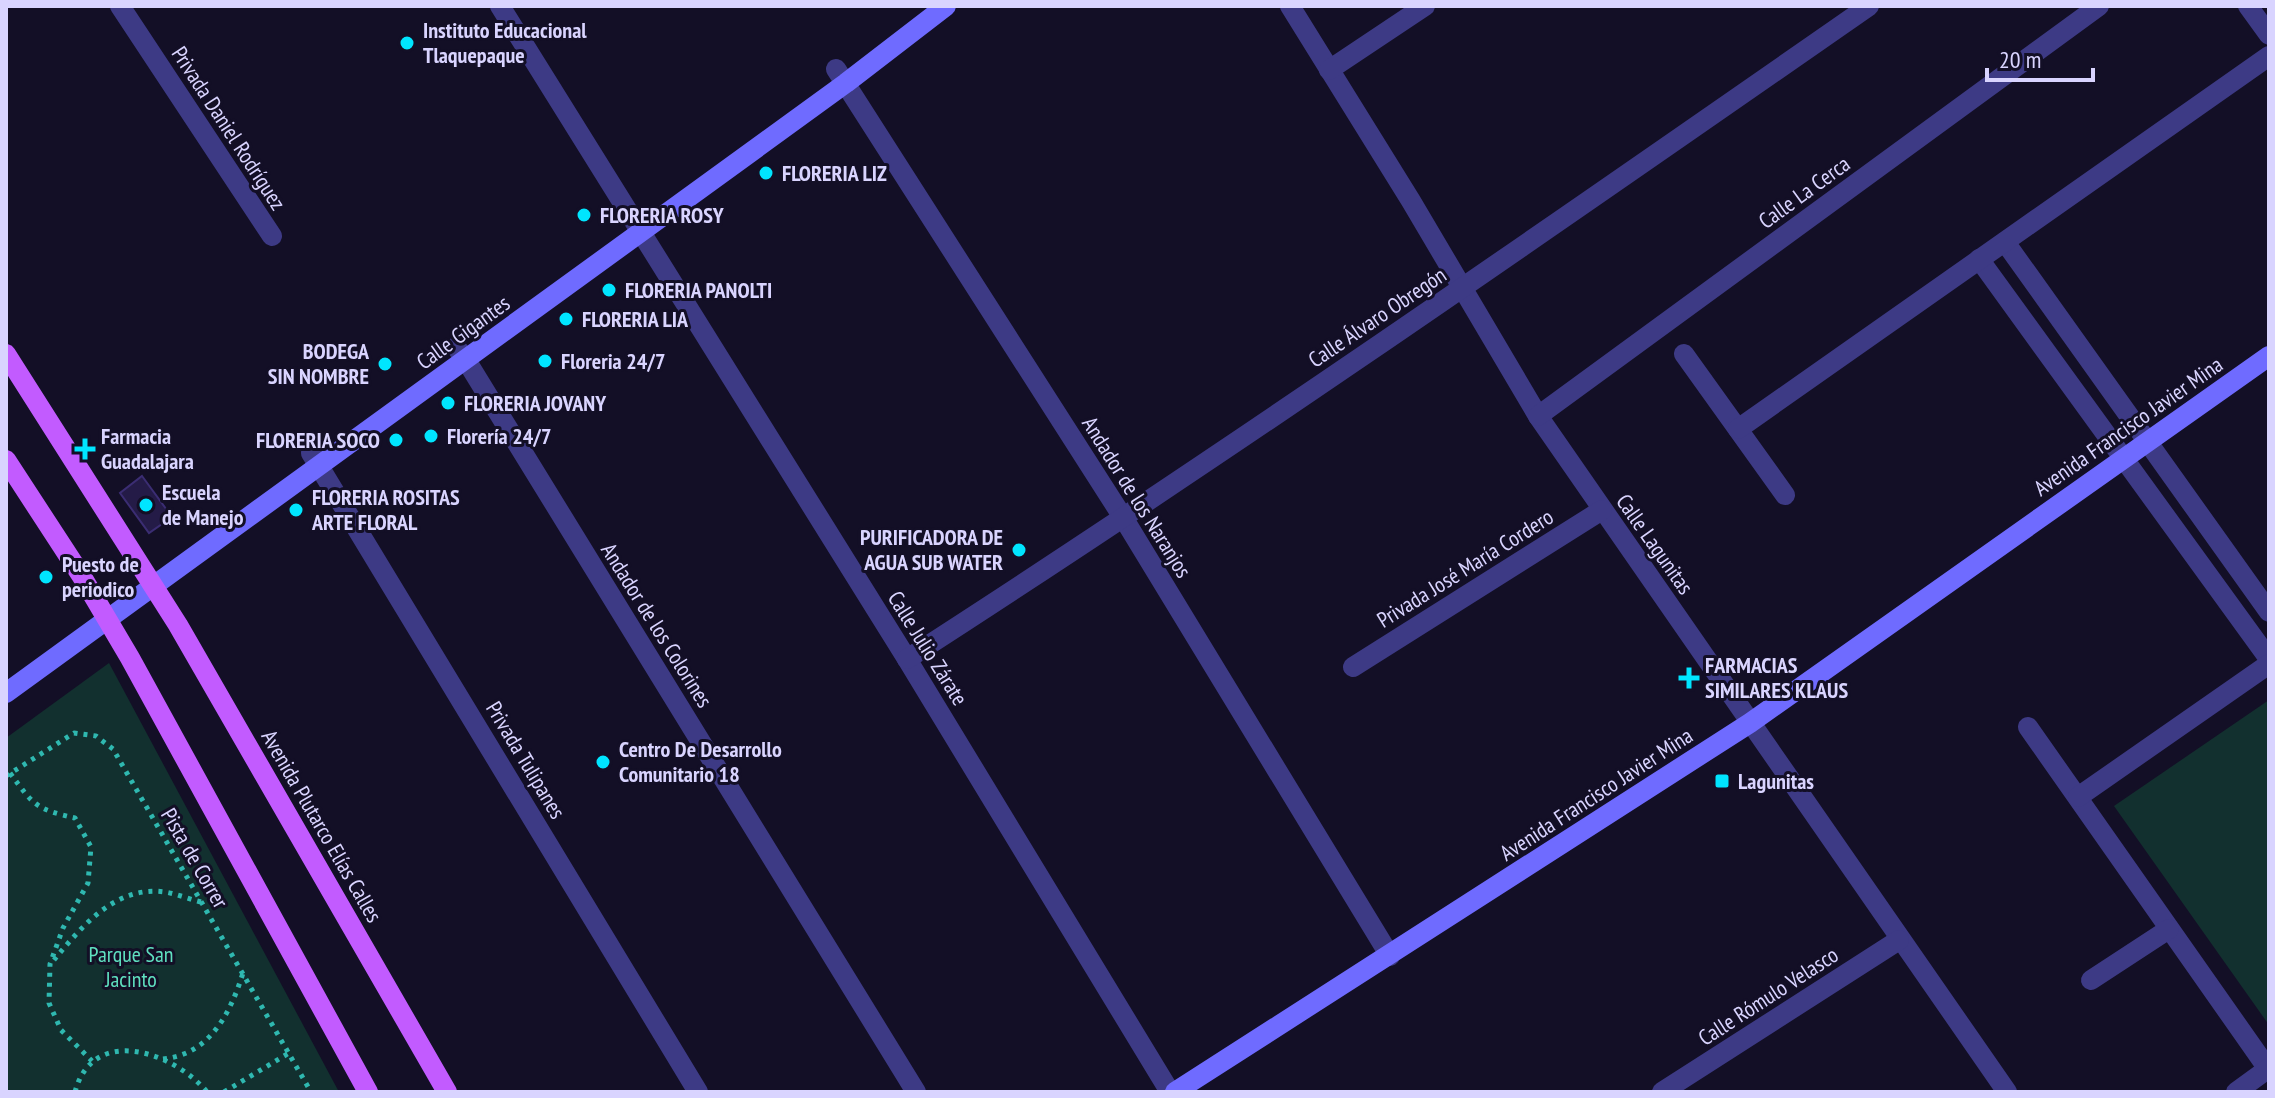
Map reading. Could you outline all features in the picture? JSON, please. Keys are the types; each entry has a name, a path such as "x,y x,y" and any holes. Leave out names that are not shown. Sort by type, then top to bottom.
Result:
{"main road":[{"name":"Calle Gigantes","path":"6,693 154,585 316,459 461,354 641,233 841,76 946,6"},
{"name":"Avenida Plutarco Elías Calles","path":"6,354 154,585 447,1092"},
{"name":"Avenida Francisco Javier Mina","path":"1172,1092 1390,956 1750,723 2269,356"},
{"path":"6,460 107,618 368,1092"}],"street":[{"name":"Privada Daniel Rodríguez","path":"120,6 272,236"},
{"name":"Calle Julio Zárate","path":"500,6 907,659 1172,1092"},
{"name":"Calle Lagunitas","path":"1290,6 1538,416 2007,1092"},
{"path":"1329,70 1425,6"},
{"name":"Calle Álvaro Obregón","path":"907,659 1124,519 1869,6"},
{"name":"Calle La Cerca","path":"1538,416 2099,6"},
{"path":"2248,6 2269,35"},
{"path":"1738,429 2269,56"},
{"name":"Andador de los Naranjos","path":"841,76 1124,519 1390,956"},
{"path":"2005,242 2269,612"},
{"path":"1979,259 2269,661 2078,797"},
{"name":"Andador de los Colorines","path":"461,354 916,1092"},
{"path":"1684,354 1785,495"},
{"name":"Privada Tulipanes","path":"316,459 698,1092"},
{"name":"Privada José María Cordero","path":"1353,667 1602,510"},
{"path":"2028,727 2269,1069 2236,1092"},
{"path":"2091,980 2169,929"},
{"name":"Calle Rómulo Velasco","path":"1662,1092 1899,940"}],"path":[{"name":"Pista de Correr","path":"8,775 74,733 86,733 104,740 113,749 311,1092"},
{"path":"8,775 43,810 75,818 91,847 88,883 63,928 50,964 49,1003 61,1030 92,1061"},
{"path":"50,964 76,932 114,902 136,893 164,892 202,903"},
{"path":"161,1060 191,1051 219,1028 244,973"},
{"path":"75,1092 80,1077 92,1061 103,1053 117,1050 139,1052 161,1060 182,1070 207,1092"},
{"path":"224,1092 289,1053"}],"green space":[{"name":"Parque San Jacinto","path":"109,663 339,1092 6,1092 6,738"},
{"path":"2269,700 2269,1025 2114,806"}],"building":[{"name":"Escuela de Manejo","path":"142,476 172,517 149,533 120,493"}],"place":[{"name":"Instituto Educacional Tlaquepaque","path":"407,43"},
{"name":"FLORERIA LIZ","path":"766,173"},
{"name":"FLORERIA ROSY","path":"584,215"},
{"name":"FLORERIA PANOLTI","path":"609,290"},
{"name":"FLORERIA LIA","path":"566,319"},
{"name":"Floreria 24/7","path":"545,361"},
{"name":"BODEGA SIN NOMBRE","path":"385,364"},
{"name":"FLORERIA JOVANY","path":"448,403"},
{"name":"Florería 24/7","path":"431,436"},
{"name":"FLORERIA SOCO","path":"396,440"},
{"name":"Farmacia Guadalajara","path":"85,449"},
{"name":"Escuela de Manejo","path":"146,505"},
{"name":"FLORERIA ROSITAS ARTE FLORAL","path":"296,510"},
{"name":"PURIFICADORA DE AGUA SUB WATER","path":"1019,550"},
{"name":"Puesto de periodico","path":"46,577"},
{"name":"FARMACIAS SIMILARES KLAUS","path":"1689,678"},
{"name":"Centro De Desarrollo Comunitario 18","path":"603,762"},
{"name":"Lagunitas","path":"1722,781"}]}
